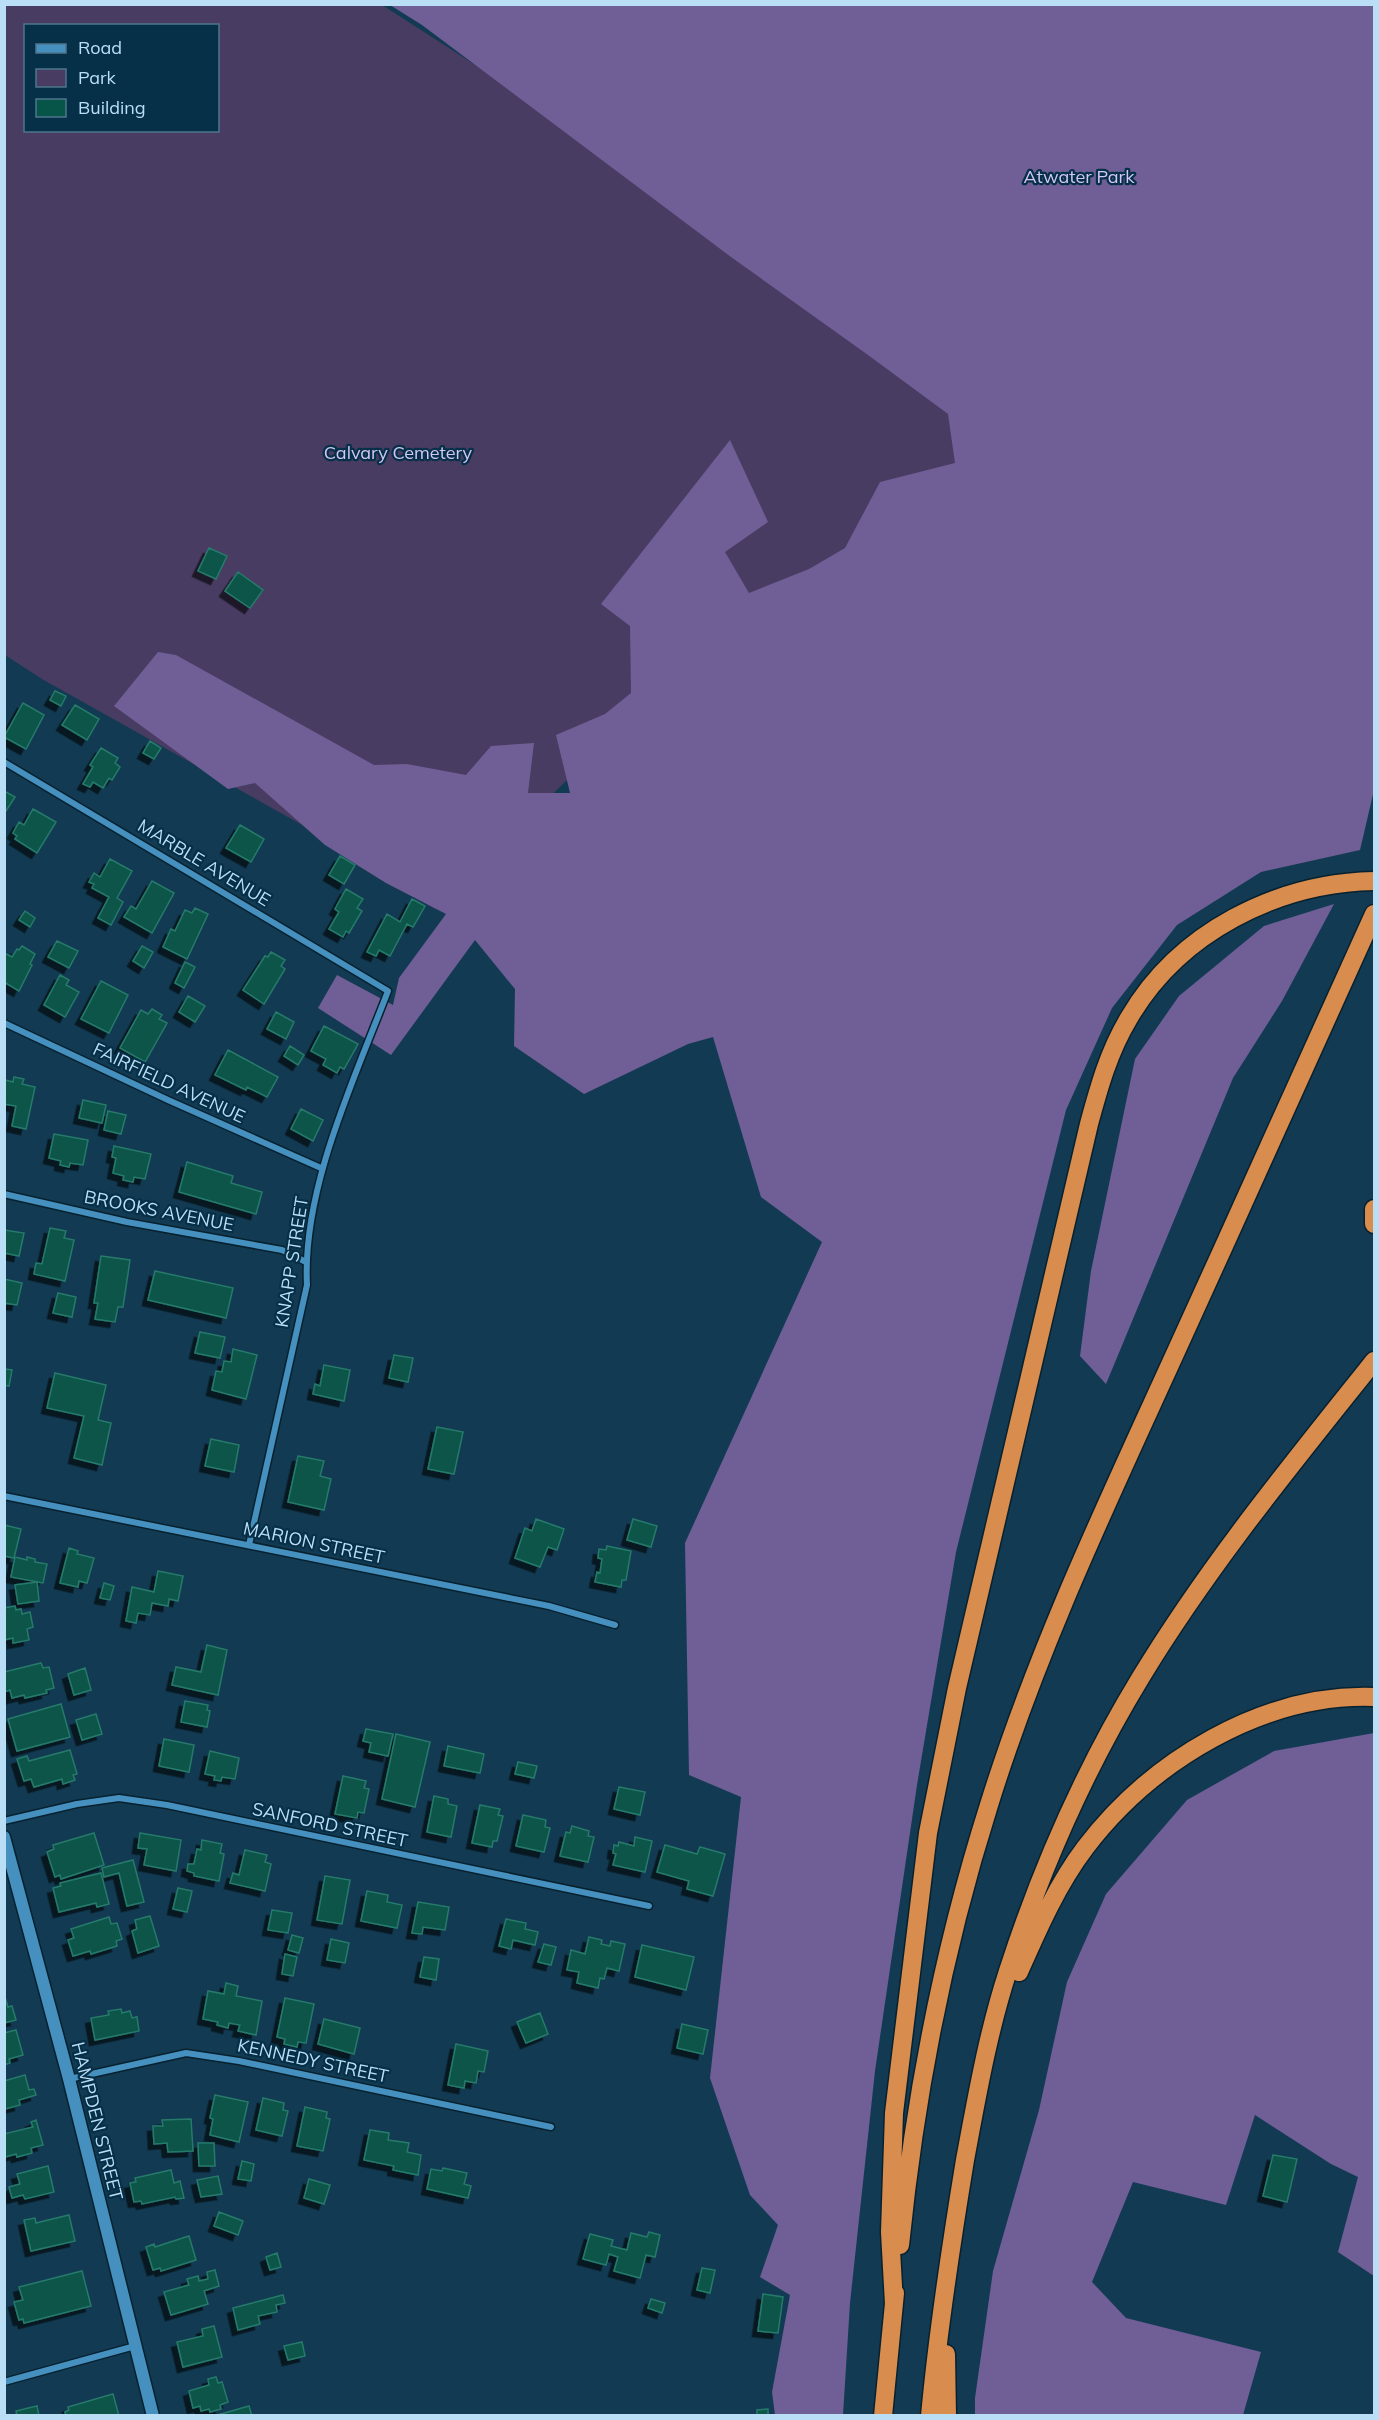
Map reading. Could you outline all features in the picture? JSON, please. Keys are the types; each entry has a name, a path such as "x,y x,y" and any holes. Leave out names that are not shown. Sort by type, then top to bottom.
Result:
{"highway":[{"path":"894,2304 890,2196 894,2113 930,1821 957,1688 1091,1116 1104,1071 1130,1016 1148,991 1180,956 1210,933 1257,906 1291,893 1326,885 1374,881"},
{"path":"883,2415 910,2160 934,2014 968,1874 1008,1747 1098,1523 1374,914"},
{"path":"1374,1209 1374,1224"},
{"path":"930,2415 945,2286 981,2078 999,2003 1019,1939 1058,1838 1102,1746 1139,1679 1189,1602 1253,1514 1374,1361"},
{"path":"981,2078 1017,1976 1053,1900 1085,1848 1122,1806 1192,1752 1244,1724 1316,1702 1347,1697 1374,1697"},
{"path":"945,2286 946,2415"}],"main road":[{"name":"HAMPDEN STREET","path":"4,1837 69,2079 153,2415"}],"street":[{"name":"MARBLE AVENUE","path":"4,762 388,991"},
{"name":"KNAPP STREET","path":"249,1545 307,1285 306,1262 321,1168 388,991"},
{"name":"FAIRFIELD AVENUE","path":"4,1023 168,1100 321,1168"},
{"name":"BROOKS AVENUE","path":"4,1194 127,1222 282,1250 306,1262"},
{"name":"MARION STREET","path":"4,1496 549,1606 615,1625"},
{"name":"SANFORD STREET","path":"4,1821 77,1804 118,1798 167,1805 649,1906"},
{"name":"KENNEDY STREET","path":"69,2079 186,2053 262,2065 551,2127"},
{"path":"4,2382 135,2346"}],"green space":[{"name":"Calvary Cemetery","path":"4,5 382,5 1021,415 567,780 435,909 304,826 42,679 5,655"},
{"name":"Atwater Park","path":"390,5 1374,5 1374,790 1360,850 1261,872 1177,925 1112,1008 1066,1110 956,1552 917,1785 875,2071 850,2303 843,2415 775,2415 772,2392 790,2295 760,2277 778,2225 750,2195 710,2078 741,1797 689,1775 685,1543 822,1242 761,1197 713,1037 688,1044 584,1094 514,1046 515,989 475,940 391,1055 318,1008 337,975 393,1005 399,978 446,914 386,883 325,845 255,783 228,789 114,706 158,652 176,655 374,765 407,764 466,775 491,746 534,743 528,793 570,793 556,735 605,714 631,693 630,626 601,604 730,440 768,522 725,552 749,593 809,569 845,548 880,482 955,463 948,414 731,257 422,25"},
{"path":"1334,904 1282,1001 1233,1078 1106,1384 1080,1356 1091,1271 1135,1059 1179,996 1264,926"},
{"path":"1374,1733 1374,2276 1338,2252 1358,2177 1331,2164 1255,2115 1226,2205 1133,2182 1092,2282 1126,2318 1261,2352 1243,2415 975,2415 975,2398 993,2271 1039,2110 1067,1982 1106,1894 1187,1800 1274,1751"}],"building":[{"path":"209,548 227,556 216,579 198,571"},
{"path":"238,572 263,590 250,608 225,591"},
{"path":"55,691 66,696 61,706 50,700"},
{"path":"23,703 44,715 26,749 4,737"},
{"path":"75,705 99,719 87,740 62,725"},
{"path":"150,741 161,748 154,759 143,753"},
{"path":"101,748 118,758 115,763 120,767 112,780 109,778 103,788 93,782 90,787 83,784 93,767 90,765"},
{"path":"4,791 15,797 4,814"},
{"path":"33,809 56,822 37,853 15,839 17,836 13,833 19,822 24,825"},
{"path":"240,825 264,839 251,862 226,848"},
{"path":"340,856 355,865 344,884 329,875"},
{"path":"110,859 132,871 117,898 123,902 111,925 98,918 109,897 92,888 94,884 89,882 94,873 100,877"},
{"path":"152,881 174,893 152,933 124,917 131,906 136,909"},
{"path":"346,889 363,899 357,908 362,911 349,933 346,931 343,937 329,929 339,912 335,909"},
{"path":"412,899 425,906 413,927 407,924 390,956 379,950 376,956 367,952 387,914 400,922"},
{"path":"195,908 208,914 187,959 163,947 171,929 175,931 185,910 192,913"},
{"path":"25,911 35,918 30,927 19,920"},
{"path":"57,941 78,951 69,968 48,957"},
{"path":"22,946 35,954 19,991 4,982 4,953 12,957"},
{"path":"142,946 153,952 144,968 133,961"},
{"path":"271,952 285,960 281,966 285,969 264,1004 243,990 265,956 268,957"},
{"path":"185,962 195,967 184,988 175,983"},
{"path":"60,975 69,980 66,985 79,992 65,1017 44,1005"},
{"path":"101,981 128,995 109,1033 81,1019"},
{"path":"188,996 205,1006 195,1022 179,1012"},
{"path":"152,1009 162,1015 159,1019 167,1023 145,1062 120,1048 141,1010 148,1014"},
{"path":"276,1012 294,1022 286,1039 267,1029"},
{"path":"324,1026 358,1044 344,1069 340,1067 337,1073 323,1065 326,1059 311,1051"},
{"path":"290,1046 304,1055 298,1065 284,1056"},
{"path":"228,1050 278,1077 267,1097 215,1075"},
{"path":"14,1077 24,1079 22,1084 35,1087 26,1129 12,1126 16,1106 4,1104 5,1080 13,1082"},
{"path":"83,1100 106,1105 102,1123 79,1118"},
{"path":"301,1109 323,1120 313,1141 291,1129"},
{"path":"108,1111 126,1115 121,1134 104,1130"},
{"path":"54,1134 88,1140 83,1165 70,1163 69,1167 60,1165 61,1161 49,1158"},
{"path":"114,1146 151,1154 145,1179 134,1177 133,1182 123,1180 124,1176 113,1173 116,1158 112,1157"},
{"path":"187,1162 233,1176 231,1183 262,1192 256,1214 179,1192"},
{"path":"50,1228 66,1231 64,1238 74,1240 65,1281 34,1274 36,1263 42,1264"},
{"path":"4,1230 24,1233 19,1256 4,1253"},
{"path":"101,1256 130,1260 123,1307 118,1307 115,1322 95,1319 98,1303 94,1303"},
{"path":"155,1271 233,1288 226,1318 148,1300"},
{"path":"4,1279 22,1283 17,1305 4,1303"},
{"path":"58,1293 76,1297 72,1317 53,1313"},
{"path":"200,1332 225,1337 220,1358 195,1353"},
{"path":"233,1349 257,1355 246,1399 212,1390 216,1371 222,1372 224,1361 231,1362"},
{"path":"394,1355 413,1358 408,1382 389,1378"},
{"path":"324,1365 350,1370 344,1401 313,1394 315,1384 320,1386"},
{"path":"4,1369 12,1370 9,1386 4,1385"},
{"path":"55,1373 106,1385 98,1420 111,1423 102,1465 74,1458 84,1416 47,1408"},
{"path":"437,1427 463,1432 454,1474 428,1469"},
{"path":"211,1439 239,1445 234,1472 205,1466"},
{"path":"298,1456 324,1461 320,1476 331,1479 324,1510 288,1502"},
{"path":"536,1519 564,1529 557,1550 548,1547 540,1567 515,1558 525,1528 532,1531"},
{"path":"633,1519 657,1526 651,1547 627,1540"},
{"path":"4,1525 21,1529 14,1558 4,1556"},
{"path":"607,1546 631,1551 626,1580 622,1580 621,1587 595,1582 597,1572 600,1573 602,1559 598,1558 599,1549 606,1550"},
{"path":"69,1548 78,1551 77,1554 94,1558 87,1583 79,1581 78,1587 60,1583"},
{"path":"15,1557 27,1560 27,1557 35,1559 35,1562 47,1564 43,1583 11,1577"},
{"path":"158,1571 183,1576 178,1601 169,1599 168,1606 152,1603 150,1615 138,1613 136,1623 126,1621 132,1587 154,1592"},
{"path":"37,1582 39,1601 18,1604 15,1585"},
{"path":"104,1583 114,1586 110,1600 100,1598"},
{"path":"15,1606 16,1610 21,1609 22,1614 30,1612 33,1627 27,1629 29,1640 13,1643 13,1638 4,1640 4,1608"},
{"path":"207,1645 227,1650 218,1695 172,1685 176,1667 201,1672"},
{"path":"41,1663 43,1668 49,1667 54,1688 46,1690 47,1693 25,1698 24,1695 12,1698 10,1690 4,1692 4,1672"},
{"path":"85,1668 91,1690 74,1695 68,1674"},
{"path":"185,1701 208,1705 207,1710 210,1711 207,1727 181,1722"},
{"path":"61,1704 70,1737 17,1751 8,1719"},
{"path":"96,1714 102,1734 82,1740 76,1720"},
{"path":"366,1729 393,1734 388,1756 369,1752 371,1743 363,1741"},
{"path":"396,1734 430,1742 415,1807 382,1799"},
{"path":"164,1739 194,1745 189,1772 159,1766"},
{"path":"448,1746 484,1754 480,1773 444,1766"},
{"path":"70,1750 77,1774 73,1775 75,1780 63,1784 62,1779 34,1787 31,1779 24,1781 17,1759 27,1756 29,1761"},
{"path":"210,1751 239,1758 235,1779 222,1777 221,1781 214,1780 215,1776 205,1774"},
{"path":"518,1762 537,1766 534,1778 515,1774"},
{"path":"343,1776 366,1781 364,1788 369,1789 364,1813 358,1812 357,1818 335,1814"},
{"path":"619,1787 645,1792 640,1815 614,1809"},
{"path":"434,1796 448,1799 448,1804 457,1806 451,1837 427,1832"},
{"path":"480,1805 500,1809 498,1815 503,1816 497,1841 493,1841 492,1847 472,1843"},
{"path":"523,1815 546,1820 545,1827 550,1828 544,1852 516,1846"},
{"path":"572,1826 589,1831 588,1836 594,1837 588,1862 560,1856 566,1832 570,1833"},
{"path":"94,1833 104,1865 61,1879 60,1875 55,1877 47,1852 54,1849 53,1845"},
{"path":"140,1833 181,1840 176,1871 144,1865 147,1849 138,1848"},
{"path":"635,1837 652,1841 645,1872 613,1865 616,1854 613,1853 614,1845 618,1846 619,1842 634,1846"},
{"path":"202,1840 222,1844 220,1853 224,1854 219,1881 194,1876 194,1873 187,1871 188,1864 194,1864 197,1849 201,1850"},
{"path":"665,1845 697,1854 700,1847 725,1854 713,1896 687,1889 689,1881 657,1872"},
{"path":"245,1850 267,1855 265,1862 271,1864 265,1891 230,1883 233,1873 239,1875"},
{"path":"133,1860 144,1902 127,1906 119,1873 104,1877 102,1868"},
{"path":"101,1873 109,1904 97,1907 96,1903 59,1912 53,1888 61,1886 60,1883"},
{"path":"325,1876 350,1880 342,1924 317,1920"},
{"path":"178,1888 192,1891 187,1912 173,1909"},
{"path":"367,1891 388,1895 387,1902 402,1905 397,1928 361,1921"},
{"path":"418,1902 449,1907 445,1930 423,1927 422,1934 412,1933"},
{"path":"272,1910 292,1913 288,1933 268,1930"},
{"path":"150,1916 159,1946 138,1953 132,1931 137,1929 135,1920"},
{"path":"109,1917 111,1924 117,1923 122,1939 116,1941 117,1946 91,1954 90,1951 73,1956 68,1940 74,1938 71,1929"},
{"path":"506,1919 526,1923 525,1929 538,1932 535,1945 513,1940 511,1949 499,1946"},
{"path":"292,1935 303,1938 299,1953 288,1950"},
{"path":"589,1937 602,1940 601,1944 610,1946 611,1941 625,1944 619,1971 607,1968 604,1979 600,1978 598,1988 577,1983 579,1972 567,1970 571,1950 585,1954"},
{"path":"331,1939 349,1943 345,1963 327,1960"},
{"path":"544,1944 556,1947 551,1965 538,1962"},
{"path":"642,1945 694,1957 686,1990 635,1977"},
{"path":"285,1954 297,1957 293,1976 282,1974"},
{"path":"424,1957 439,1959 436,1980 420,1977"},
{"path":"226,1983 238,1986 236,1996 262,2001 256,2035 238,2031 240,2025 229,2023 228,2028 217,2025 218,2022 203,2019 208,1991 224,1994"},
{"path":"4,1994 8,2007 12,2006 16,2020 4,2023"},
{"path":"285,1998 314,2004 306,2043 298,2042 297,2047 284,2044 285,2039 277,2037"},
{"path":"121,2009 122,2013 130,2011 132,2018 137,2017 139,2031 95,2040 91,2018 109,2015 108,2011"},
{"path":"540,2013 548,2034 526,2043 517,2022"},
{"path":"324,2019 360,2028 354,2054 318,2044"},
{"path":"682,2024 708,2030 703,2054 677,2048"},
{"path":"16,2030 23,2055 9,2059 10,2063 4,2065 4,2033"},
{"path":"456,2044 488,2051 484,2072 478,2071 476,2083 465,2081 464,2088 448,2085"},
{"path":"25,2075 29,2090 34,2089 36,2095 19,2100 20,2105 5,2109 4,2081"},
{"path":"215,2095 248,2102 239,2142 210,2135 213,2119 210,2118"},
{"path":"263,2098 284,2103 283,2110 288,2111 282,2136 256,2130"},
{"path":"305,2107 327,2112 326,2118 330,2119 323,2151 297,2146"},
{"path":"191,2119 193,2151 168,2152 167,2143 154,2144 153,2126 163,2126 162,2120"},
{"path":"36,2120 43,2145 31,2148 32,2153 5,2157 4,2134 33,2127 31,2122"},
{"path":"370,2130 389,2133 388,2140 409,2143 407,2152 421,2155 418,2175 393,2170 394,2166 364,2160"},
{"path":"198,2143 214,2143 215,2166 199,2166"},
{"path":"1273,2155 1297,2159 1287,2202 1263,2196"},
{"path":"242,2161 254,2164 251,2181 238,2179"},
{"path":"48,2166 54,2192 25,2199 23,2195 12,2198 9,2187 20,2184 17,2174"},
{"path":"443,2168 467,2173 464,2184 471,2186 468,2198 427,2189 431,2169 442,2171"},
{"path":"171,2170 174,2183 180,2181 184,2198 176,2199 175,2197 142,2204 141,2201 134,2202 130,2183 136,2182 135,2178"},
{"path":"218,2176 222,2194 201,2197 197,2180"},
{"path":"309,2179 330,2185 324,2204 304,2198"},
{"path":"219,2212 243,2221 238,2235 214,2226"},
{"path":"69,2215 75,2241 31,2251 24,2220 35,2218 36,2223"},
{"path":"649,2232 660,2235 655,2257 646,2255 640,2278 614,2271 618,2257 609,2254 606,2265 583,2259 590,2234 613,2240 611,2246 627,2250 631,2233 647,2237"},
{"path":"189,2236 196,2260 161,2271 160,2268 153,2270 146,2247 154,2244 155,2247"},
{"path":"277,2253 281,2267 270,2270 266,2257"},
{"path":"702,2268 715,2270 710,2293 697,2290"},
{"path":"215,2270 219,2286 204,2291 208,2304 171,2315 164,2292 189,2285 187,2279 198,2276 199,2281 208,2279 207,2272"},
{"path":"82,2271 91,2306 24,2323 23,2319 19,2320 14,2302 23,2300 19,2287"},
{"path":"763,2294 783,2297 778,2333 758,2331"},
{"path":"283,2295 285,2303 276,2305 277,2312 258,2316 260,2324 238,2330 233,2308"},
{"path":"651,2299 665,2303 662,2313 648,2308"},
{"path":"214,2326 222,2357 183,2367 177,2342 203,2336 202,2329"},
{"path":"302,2342 305,2356 288,2360 284,2346"},
{"path":"216,2377 218,2383 222,2382 228,2402 220,2405 221,2409 210,2412 209,2409 201,2411 200,2406 193,2408 189,2391 209,2385 208,2379"},
{"path":"113,2394 119,2416 66,2416 65,2412 69,2410 68,2407"},
{"path":"37,2406 39,2416 17,2416 16,2411"},
{"path":"249,2406 252,2416 214,2416"},
{"path":"768,2409 768,2416 757,2416 757,2410"}]}
